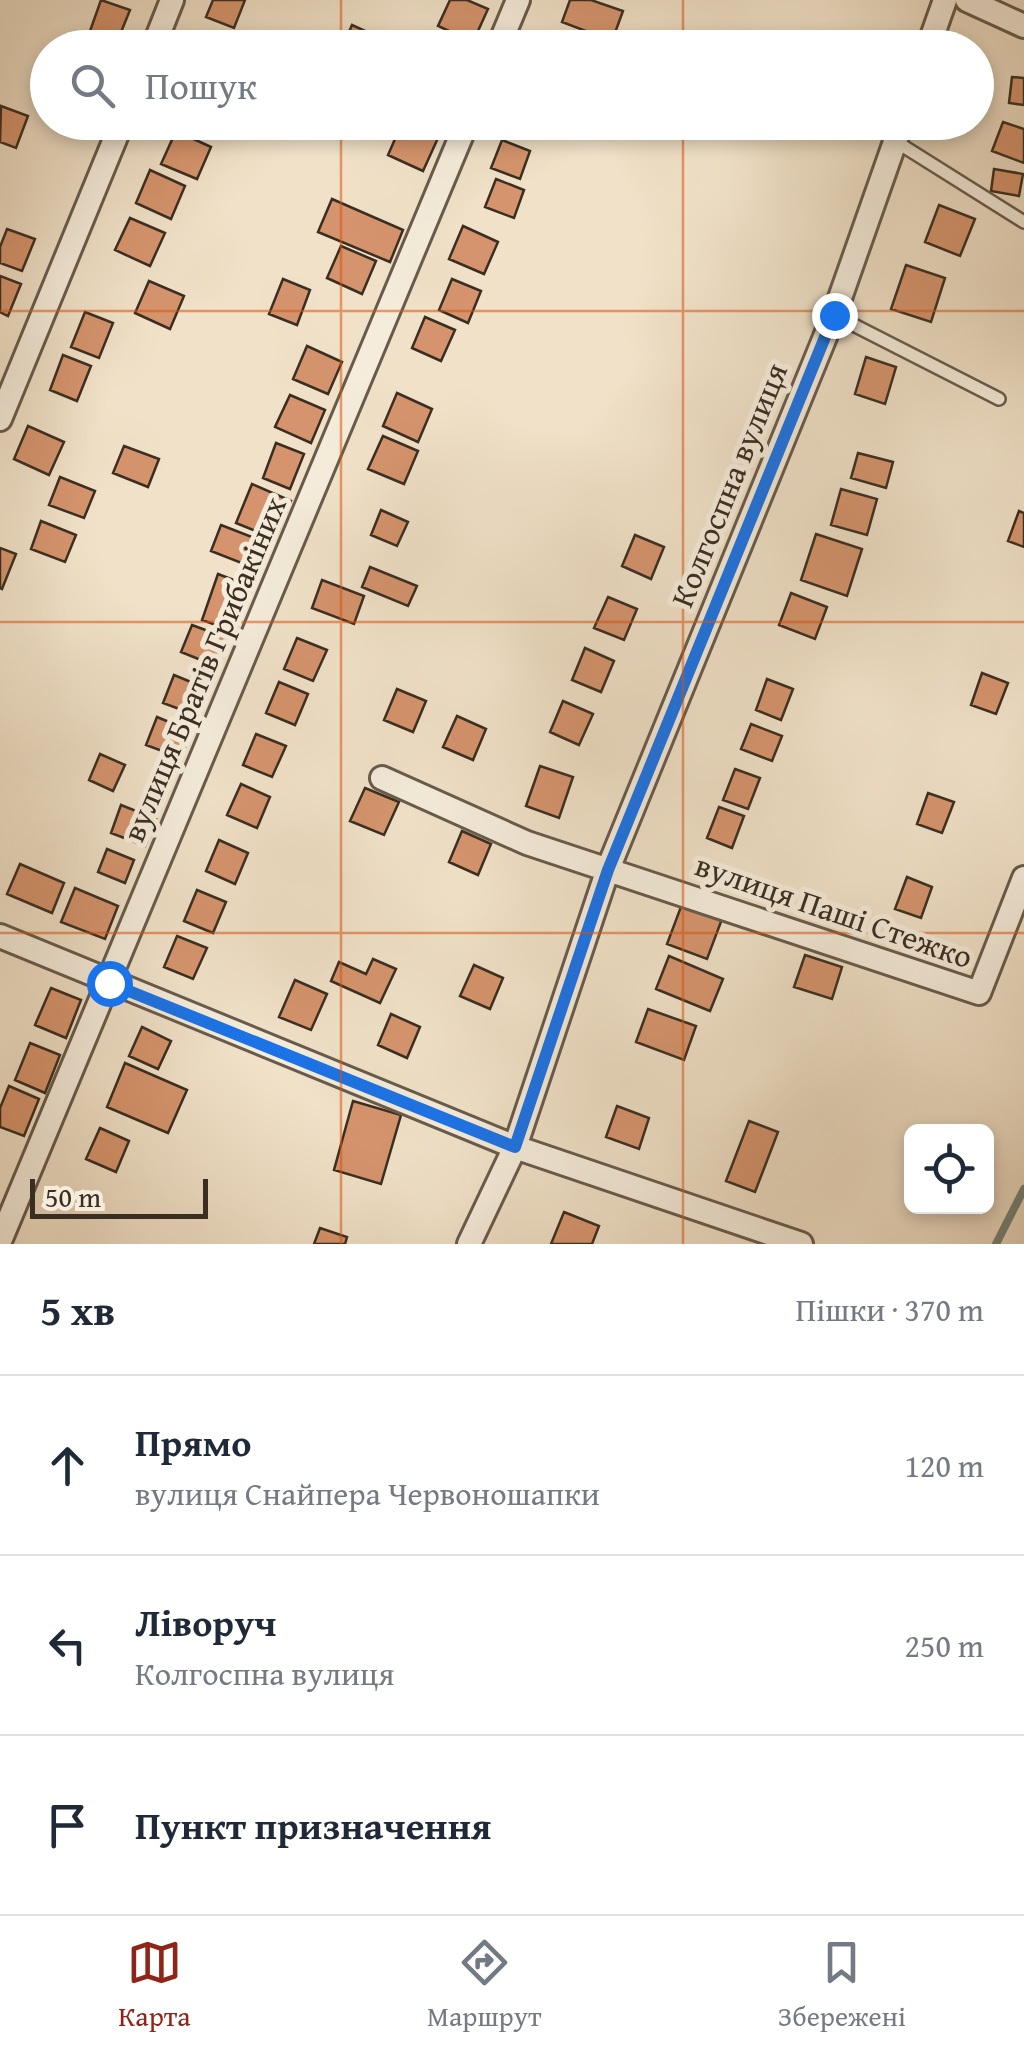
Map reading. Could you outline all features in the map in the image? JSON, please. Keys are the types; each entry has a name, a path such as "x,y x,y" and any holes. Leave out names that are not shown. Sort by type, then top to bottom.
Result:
{"street":[{"path":"160,30 172,0"},
{"path":"506,30 518,0"},
{"path":"934,30 945,0"},
{"path":"968,0 1024,26"},
{"path":"0,419 115,140"},
{"name":"вулиця Братів Грибакіних","path":"0,1241 460,140"},
{"name":"Колгоспна вулиця","path":"470,1244 515,1147 608,870 834,315 895,140"},
{"path":"382,778 527,844 608,870"},
{"name":"вулиця Паші Стежко","path":"608,870 979,994 1024,878"},
{"path":"0,936 515,1147 801,1244"}],"lane":[{"path":"909,140 1024,222"},
{"path":"834,315 998,399"}],"building":[{"path":"101,0 130,10 122,30 90,30"},
{"path":"213,0 245,0 234,28 206,17"},
{"path":"450,0 467,0 488,9 478,30 447,30 438,26"},
{"path":"570,0 591,0 623,11 616,30 583,30 562,22"},
{"path":"1012,77 1024,78 1024,105 1009,103"},
{"path":"1,106 28,116 16,148 0,142"},
{"path":"1003,122 1024,129 1024,163 992,151"},
{"path":"172,140 196,140 211,147 197,179 161,164"},
{"path":"395,140 437,140 423,171 388,155"},
{"path":"502,140 530,151 520,179 491,168"},
{"path":"994,169 1023,174 1019,196 991,191"},
{"path":"150,170 185,186 171,219 136,203"},
{"path":"496,179 524,190 514,218 485,207"},
{"path":"332,199 403,230 390,262 318,232"},
{"path":"939,205 975,219 960,256 925,242"},
{"path":"130,218 165,233 150,266 115,250"},
{"path":"463,226 498,242 484,274 449,259"},
{"path":"7,229 35,239 22,271 0,263 0,247"},
{"path":"341,246 376,261 362,294 327,278"},
{"path":"906,265 945,278 931,322 891,309"},
{"path":"0,276 21,284 8,316 0,312"},
{"path":"283,279 310,290 297,325 269,314"},
{"path":"452,279 481,291 468,323 439,310"},
{"path":"149,281 184,296 170,329 135,313"},
{"path":"85,312 113,323 99,358 71,347"},
{"path":"425,317 455,330 441,361 412,348"},
{"path":"307,346 342,362 328,394 293,379"},
{"path":"63,355 91,366 77,401 50,390"},
{"path":"866,357 896,367 885,404 855,394"},
{"path":"397,393 432,409 418,442 383,426"},
{"path":"290,395 325,410 311,443 275,427"},
{"path":"28,426 64,442 49,475 14,459"},
{"path":"383,436 418,451 404,484 368,469"},
{"path":"276,443 304,454 290,489 263,478"},
{"path":"124,446 159,459 148,487 113,473"},
{"path":"858,453 893,462 886,488 851,478"},
{"path":"60,477 95,491 84,518 49,505"},
{"path":"252,484 291,501 275,539 236,523"},
{"path":"841,489 877,499 867,535 831,525"},
{"path":"381,510 408,522 397,546 371,535"},
{"path":"1019,511 1024,513 1024,547 1008,541"},
{"path":"41,521 76,535 65,562 31,549"},
{"path":"221,525 267,543 257,569 211,551"},
{"path":"816,534 862,549 847,596 801,580"},
{"path":"635,535 664,547 651,579 622,566"},
{"path":"0,548 16,554 2,589 0,588"},
{"path":"370,567 417,586 408,606 362,587"},
{"path":"218,574 252,587 235,632 202,620"},
{"path":"322,580 364,596 354,624 312,608"},
{"path":"791,593 827,607 815,639 779,625"},
{"path":"608,597 637,609 624,640 594,628"},
{"path":"192,625 227,638 216,666 181,652"},
{"path":"297,638 327,650 313,681 284,669"},
{"path":"585,648 614,661 601,692 572,680"},
{"path":"982,673 1008,683 996,714 971,705"},
{"path":"174,675 208,689 198,716 163,703"},
{"path":"767,679 793,689 781,720 756,710"},
{"path":"279,682 308,694 295,725 266,713"},
{"path":"397,689 426,701 413,732 384,720"},
{"path":"563,701 593,714 579,745 550,732"},
{"path":"457,716 486,729 473,760 443,747"},
{"path":"157,717 191,731 181,758 146,745"},
{"path":"751,724 782,736 772,761 741,749"},
{"path":"256,734 286,746 272,777 243,765"},
{"path":"100,754 125,765 113,791 89,780"},
{"path":"540,766 573,777 559,818 526,806"},
{"path":"735,769 760,778 748,809 723,800"},
{"path":"241,784 270,797 257,828 227,815"},
{"path":"365,788 399,802 384,835 350,821"},
{"path":"928,793 954,802 942,833 917,824"},
{"path":"121,805 156,819 145,846 111,833"},
{"path":"719,807 744,816 732,848 707,838"},
{"path":"462,831 491,844 478,875 449,862"},
{"path":"219,840 248,853 235,884 206,871"},
{"path":"107,849 134,860 125,883 98,872"},
{"path":"20,864 64,883 52,913 7,894"},
{"path":"907,877 932,887 921,918 895,909"},
{"path":"75,888 118,906 105,939 61,922"},
{"path":"197,890 226,902 213,933 184,921"},
{"path":"682,904 722,919 707,959 667,944"},
{"path":"177,936 207,948 193,979 164,967"},
{"path":"805,955 842,967 832,999 794,987"},
{"path":"669,956 723,979 710,1011 656,989"},
{"path":"373,959 396,969 380,1003 331,981 339,962 366,974"},
{"path":"474,965 503,978 490,1009 460,996"},
{"path":"295,980 327,994 311,1030 279,1017"},
{"path":"51,988 81,1000 66,1038 35,1025"},
{"path":"648,1009 696,1026 684,1060 636,1042"},
{"path":"391,1014 420,1027 407,1058 378,1045"},
{"path":"142,1027 171,1041 158,1069 129,1056"},
{"path":"30,1043 60,1055 45,1093 15,1080"},
{"path":"125,1063 187,1090 168,1133 107,1107"},
{"path":"9,1086 39,1099 24,1136 0,1127 0,1108"},
{"path":"353,1101 401,1115 381,1184 334,1170"},
{"path":"617,1106 649,1118 639,1149 606,1137"},
{"path":"749,1121 778,1132 755,1192 726,1181"},
{"path":"100,1128 129,1141 116,1172 86,1159"},
{"path":"564,1212 599,1226 592,1244 551,1244"},
{"path":"320,1228 347,1237 345,1244 314,1244"}],"waterway":[{"path":"996,1244 1024,1189"}],"route":[{"path":"109,983 515,1147 608,870 834,315"}]}
